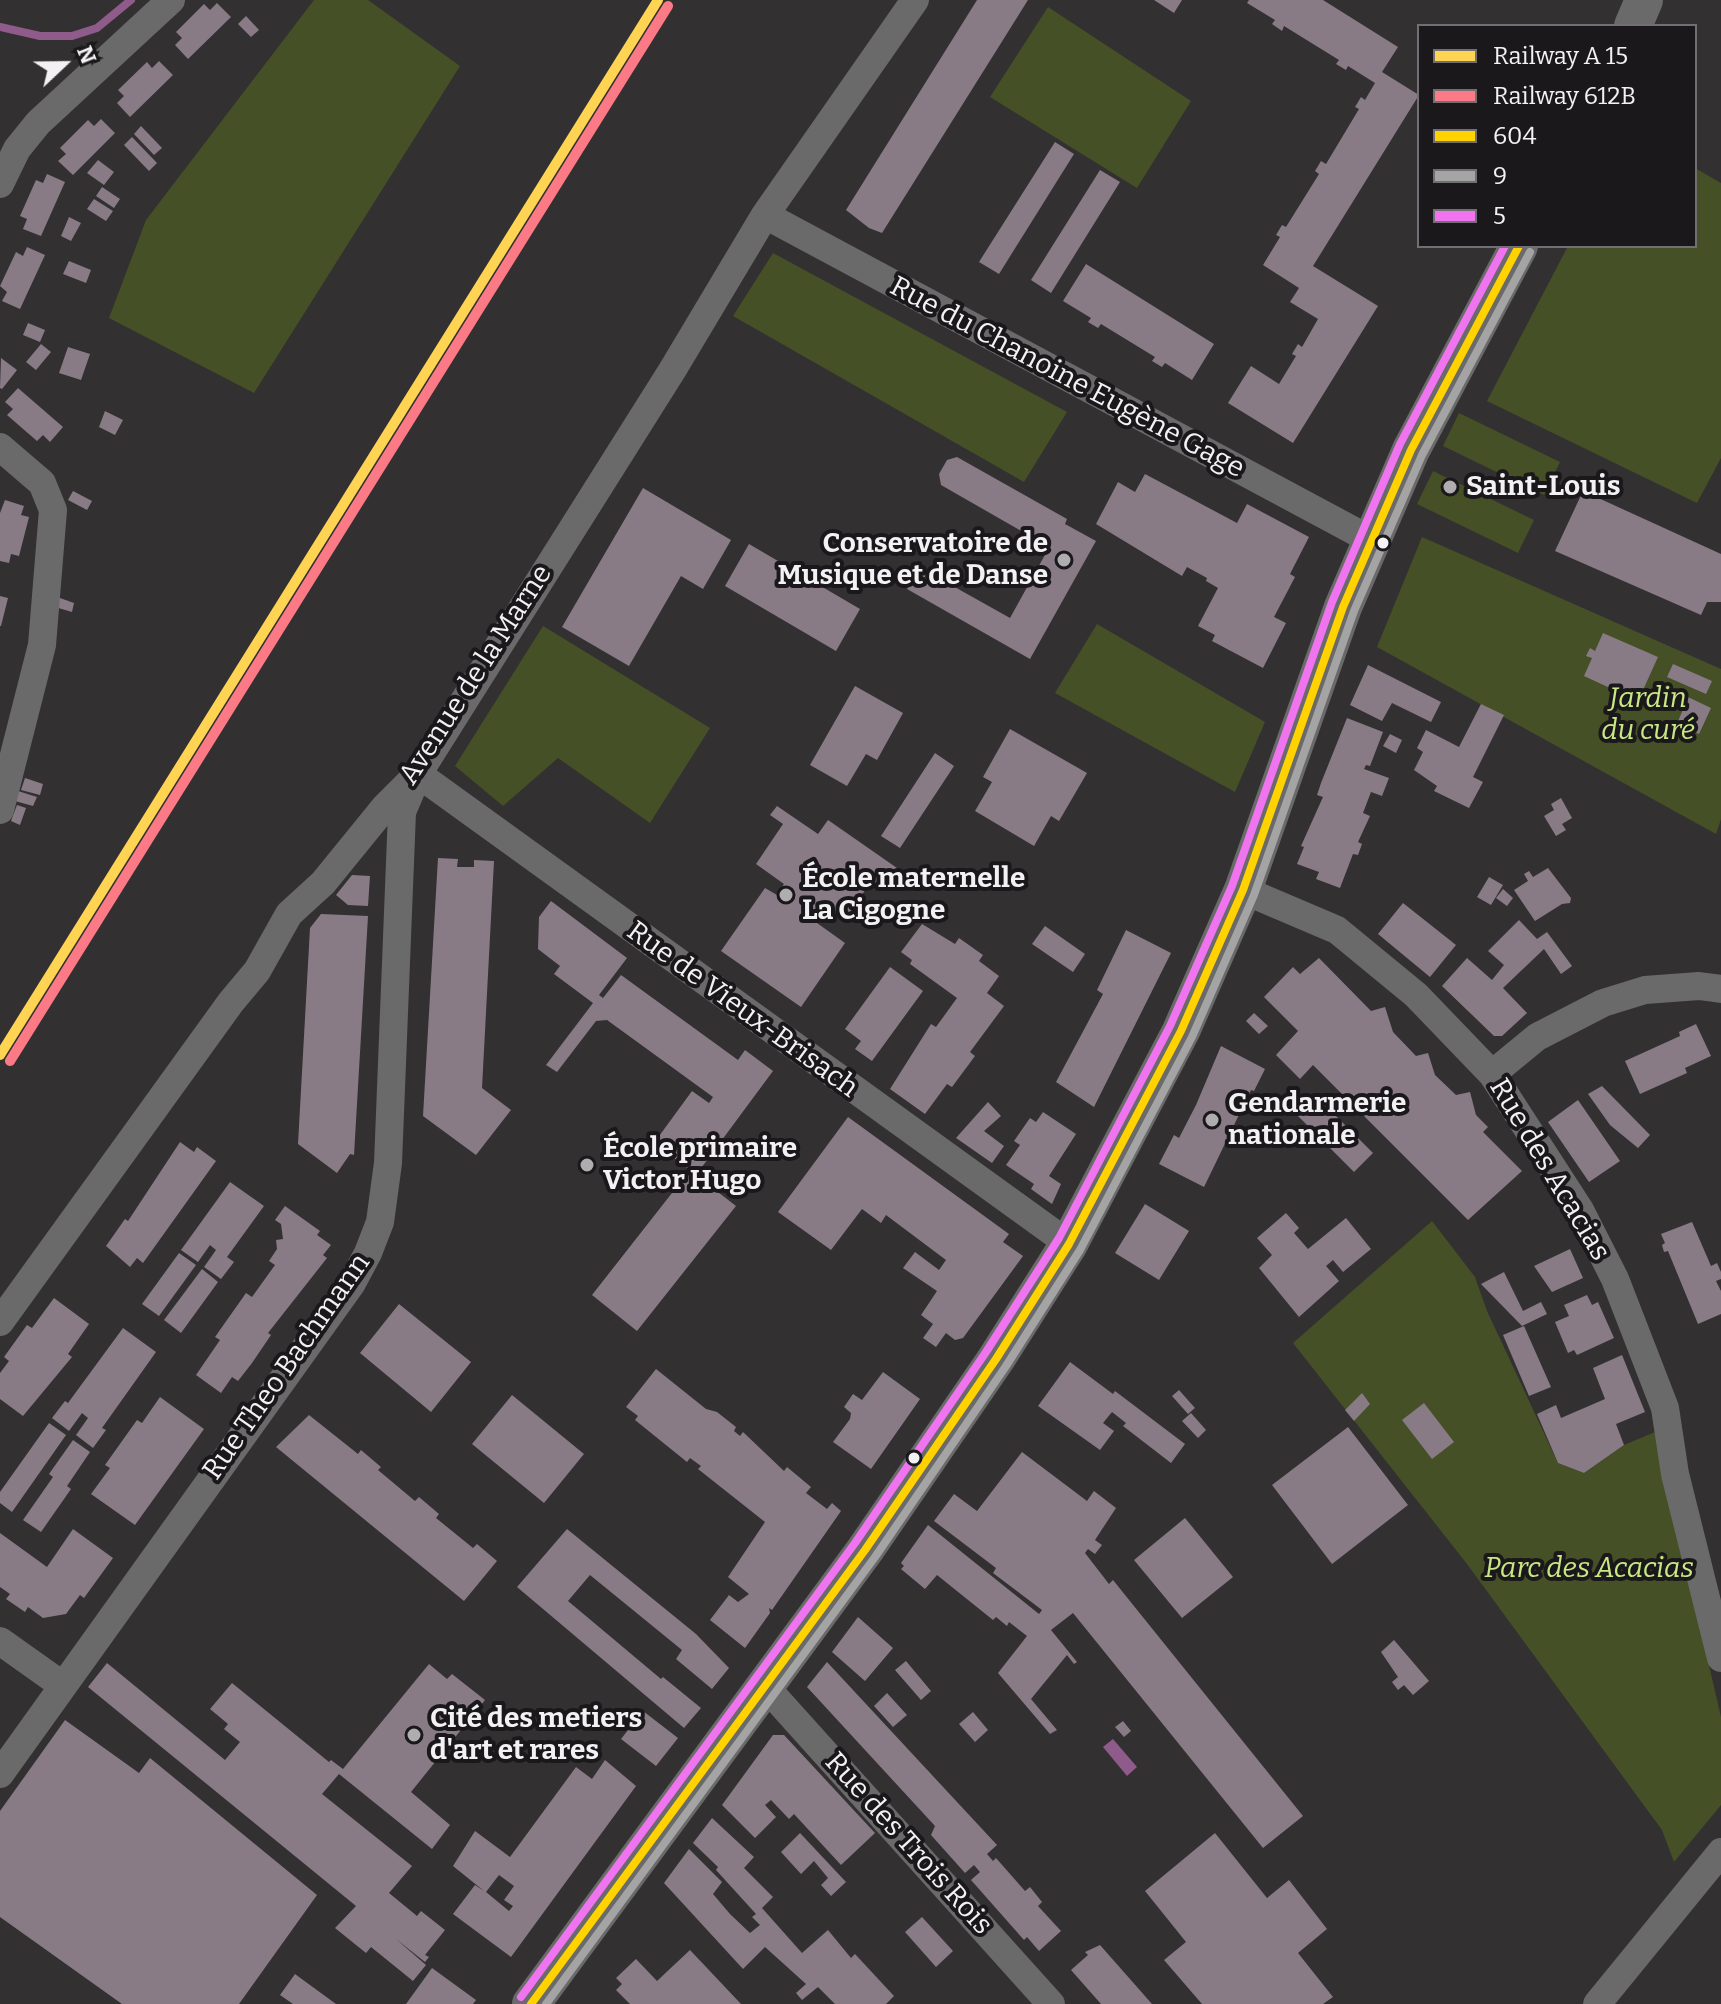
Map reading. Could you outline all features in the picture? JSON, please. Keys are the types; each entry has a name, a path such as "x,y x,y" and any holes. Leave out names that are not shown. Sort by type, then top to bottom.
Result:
{"main road":[{"path":"1634,24 1644,0"},
{"path":"531,2004 901,1498 1069,1244 1181,1031 1243,890 1343,607 1371,540 1411,450 1518,248"}],"street":[{"path":"0,184 17,149 95,69 171,0"},
{"name":"Avenue de la Marne","path":"0,1322 231,1002 257,971 289,914 323,883 418,774 673,369 765,215 915,0"},
{"name":"Rue du Chanoine Eugène Gage","path":"765,215 1371,540"},
{"path":"0,447 42,483 53,510 42,645 0,810"},
{"name":"Rue Theo Bachmann","path":"0,1774 352,1283 380,1222 388,1163 402,812 418,774"},
{"name":"Rue de Vieux-Brisach","path":"418,774 1069,1244"},
{"path":"356,843 401,849"},
{"name":"Rue des Acacias","path":"1243,890 1337,930 1416,995 1492,1074 1580,1210 1615,1279 1665,1408 1675,1474 1721,1658"},
{"path":"1492,1074 1537,1037 1603,1003 1645,990 1699,986 1721,989"},
{"path":"0,1641 62,1685"},
{"name":"Rue des Trois Rois","path":"764,1685 1051,2004"},
{"path":"1597,2004 1721,1852"}],"green space":[{"path":"314,0 368,0 460,66 254,393 109,318 146,220"},
{"path":"1048,7 1191,101 1137,188 990,97"},
{"path":"1697,169 1721,183 1721,458 1697,503 1487,401 1567,248 1697,248"},
{"path":"773,253 1067,412 1024,482 733,316"},
{"path":"1459,413 1560,462 1544,495 1443,446"},
{"path":"1433,471 1534,520 1518,553 1417,504"},
{"name":"Jardin du curé","path":"1422,537 1721,669 1721,819 1716,834 1377,647"},
{"path":"1097,624 1265,722 1235,792 1055,693"},
{"path":"543,626 710,728 650,823 558,758 503,806 455,766"},
{"name":"Parc des Acacias","path":"1432,1221 1475,1277 1487,1311 1558,1463 1584,1473 1624,1445 1655,1432 1721,1717 1721,1805 1674,1862 1662,1830 1467,1564 1293,1343"}],"shaded area":[{"path":"1113,1739 1137,1767 1127,1776 1103,1747"}],"building":[{"path":"977,0 1028,0 882,233 869,228 846,210"},
{"path":"1154,0 1182,0 1174,13"},
{"path":"1249,0 1323,0 1398,47 1382,72 1417,94 1313,266 1378,306 1293,443 1228,403 1251,366 1279,384 1296,356 1292,354 1298,344 1302,347 1318,319 1290,302 1299,288 1263,265 1280,237 1276,235 1282,225 1286,227 1319,174 1315,171 1321,161 1326,164 1359,109 1355,107 1361,97 1365,100 1375,83 1348,66 1346,70 1336,64 1339,60 1284,26 1282,31 1272,24 1275,20 1247,3"},
{"path":"217,3 231,17 188,59 175,45 182,38 176,32 204,4 210,10"},
{"path":"246,16 259,30 251,37 238,24"},
{"path":"159,61 173,75 130,117 117,103 124,96 118,90 147,62 152,68"},
{"path":"101,119 115,133 73,175 58,161 66,154 60,148 88,120 94,126"},
{"path":"141,126 162,148 154,155 134,134"},
{"path":"132,137 157,163 149,171 124,145"},
{"path":"1055,142 1074,154 999,274 979,262"},
{"path":"98,160 114,172 104,185 87,173"},
{"path":"1100,170 1120,182 1051,293 1031,280"},
{"path":"47,174 65,182 41,236 23,229 27,219 20,216 36,180 43,183"},
{"path":"102,187 120,199 114,208 96,196"},
{"path":"94,199 113,211 106,221 87,209"},
{"path":"69,217 81,223 71,241 61,236"},
{"path":"27,247 45,255 20,309 2,301 7,292 0,286 16,252 23,256"},
{"path":"69,261 91,270 86,283 63,274"},
{"path":"1086,264 1214,344 1192,380 1165,363 1162,367 1152,361 1155,357 1101,324 1098,328 1088,322 1091,318 1063,301"},
{"path":"28,323 45,330 40,342 23,335"},
{"path":"41,344 51,352 36,370 26,362"},
{"path":"68,347 90,354 81,380 59,373"},
{"path":"1,358 17,370 2,389 0,388"},
{"path":"18,388 63,427 50,442 43,435 37,441 7,415 13,409 5,402"},
{"path":"105,411 123,420 115,435 99,427"},
{"name":"Conservatoire de Musique et de Danse","path":"957,457 1067,519 1065,524 1096,541 1030,659 907,589 919,567 1010,618 1046,553 1034,546 1037,540 941,485 939,474 947,460"},
{"path":"1145,474 1237,523 1247,504 1309,537 1290,574 1295,577 1274,617 1286,623 1263,668 1212,641 1215,635 1198,626 1218,588 1206,581 1207,578 1187,567 1182,576 1096,524 1118,482 1135,492"},
{"path":"643,488 731,540 703,589 681,576 629,666 562,627"},
{"path":"73,491 92,501 87,510 68,500"},
{"path":"1583,491 1721,554 1721,602 1707,602 1701,615 1555,551"},
{"path":"5,500 24,506 21,515 29,517 19,556 11,554 9,563 0,561 0,513"},
{"path":"749,544 860,609 836,651 725,586"},
{"path":"0,596 8,598 1,626 0,626"},
{"path":"57,597 74,603 72,612 55,607"},
{"path":"1603,633 1658,657 1638,701 1584,676 1592,658 1586,656 1590,648 1595,651"},
{"path":"1673,664 1712,681 1706,694 1667,677"},
{"path":"1368,665 1441,702 1431,722 1392,703 1382,721 1350,705"},
{"path":"855,686 903,713 877,760 866,754 847,786 810,765"},
{"path":"1688,697 1711,708 1699,734 1677,724"},
{"path":"1481,704 1504,715 1473,777 1483,782 1469,808 1434,791 1437,786 1414,770 1423,752 1417,748 1426,730 1459,747"},
{"path":"1347,718 1383,732 1370,766 1366,765 1364,769 1389,778 1382,796 1371,792 1363,813 1370,816 1358,842 1362,844 1358,855 1353,854 1340,888 1316,879 1319,872 1297,864 1304,847 1301,846 1323,797 1317,795 1321,783"},
{"path":"1010,729 1087,773 1059,821 1051,816 1034,846 975,811 992,782 983,777"},
{"path":"1390,734 1402,740 1396,753 1383,746"},
{"path":"935,753 954,766 900,848 881,836"},
{"path":"25,778 43,784 40,795 21,790"},
{"path":"18,791 37,797 33,806 15,801"},
{"path":"1561,798 1572,818 1562,824 1566,830 1556,836 1544,816 1554,810 1551,804"},
{"path":"17,805 26,808 20,825 11,821"},
{"path":"777,806 818,834 828,820 897,868 881,891 870,883 846,918 829,906 817,923 845,943 801,1007 721,951 765,888 777,895 784,884 756,864 783,824 770,815"},
{"path":"438,858 458,859 457,867 474,867 474,860 494,861 482,1088 511,1110 476,1155 423,1116"},
{"path":"1548,868 1571,898 1570,903 1562,904 1535,921 1514,890 1528,881 1524,874 1529,871 1533,877"},
{"path":"352,875 370,876 368,906 348,905 336,895"},
{"path":"1489,877 1503,885 1491,905 1477,897"},
{"path":"1503,889 1513,898 1507,906 1496,898"},
{"path":"551,901 627,958 599,995 603,998 621,975 738,1060 745,1050 773,1071 696,1175 736,1206 637,1331 592,1295 690,1170 654,1143 692,1091 709,1103 713,1097 607,1020 596,1021 557,1072 546,1065 593,1003 554,974 560,966 538,949 539,917"},
{"path":"1403,903 1456,945 1430,977 1378,934"},
{"path":"321,914 368,916 354,1155 350,1154 337,1173 298,1144 310,928"},
{"path":"1519,920 1537,939 1547,932 1572,966 1561,974 1544,949 1503,988 1527,1013 1502,1036 1494,1036 1442,986 1467,958 1492,980 1504,965 1488,951"},
{"path":"922,924 955,944 959,938 983,955 979,961 999,976 987,993 1004,1006 970,1052 975,1056 952,1087 947,1084 925,1114 890,1089 931,1024 936,1027 957,998 910,964 912,960 901,952"},
{"path":"1045,926 1085,954 1073,972 1032,944"},
{"path":"1126,930 1171,953 1094,1107 1056,1082 1103,994 1097,990"},
{"path":"1319,958 1371,1011 1385,1007 1393,1032 1416,1056 1428,1053 1435,1075 1456,1095 1470,1092 1476,1115 1488,1127 1483,1132 1522,1171 1468,1220 1313,1065 1300,1079 1276,1055 1298,1031 1264,997 1293,967 1300,974"},
{"path":"890,967 923,991 872,1061 855,1049 861,1041 845,1029"},
{"path":"1254,1013 1268,1026 1259,1034 1246,1021"},
{"path":"1696,1024 1711,1056 1685,1068 1687,1073 1640,1094 1625,1061 1680,1036 1679,1032"},
{"name":"Gendarmerie nationale","path":"1221,1046 1265,1069 1254,1091 1251,1090 1204,1187 1159,1164 1174,1135 1179,1138"},
{"path":"1602,1086 1650,1135 1638,1148 1610,1125 1588,1094"},
{"path":"1314,1094 1373,1153 1354,1172 1295,1113"},
{"path":"1578,1100 1620,1161 1589,1182 1548,1122"},
{"path":"988,1102 1001,1116 984,1131 1004,1146 992,1163 956,1138"},
{"path":"1043,1112 1076,1134 1049,1176 1061,1184 1052,1204 1031,1189 1034,1184 1006,1165 1020,1145 1014,1141 1030,1118 1036,1122"},
{"path":"848,1117 1009,1234 1003,1242 1023,1256 963,1338 955,1340 946,1333 936,1347 923,1338 933,1324 921,1315 937,1291 903,1268 915,1252 939,1270 946,1260 886,1215 881,1223 862,1209 831,1250 778,1212"},
{"path":"180,1142 194,1152 197,1147 216,1161 143,1263 137,1258 130,1267 106,1246 125,1219 128,1221"},
{"path":"230,1182 264,1206 227,1257 234,1262 221,1279 204,1267 216,1250 210,1245 198,1262 181,1250"},
{"path":"1145,1204 1189,1231 1159,1280 1115,1253"},
{"path":"285,1206 320,1231 317,1235 331,1245 323,1255 327,1258 268,1333 271,1335 238,1381 232,1377 221,1393 196,1375 220,1340 215,1337 246,1293 252,1297 275,1265 269,1261 277,1249 276,1240 283,1239 281,1224 275,1220"},
{"path":"1286,1213 1299,1228 1294,1233 1308,1249 1346,1218 1371,1249 1343,1272 1333,1260 1326,1266 1339,1281 1299,1317 1259,1268 1272,1255 1257,1238"},
{"path":"1692,1222 1711,1266 1717,1263 1721,1272 1721,1279 1716,1281 1721,1291 1721,1314 1698,1324 1668,1251 1664,1252 1662,1245 1665,1243 1661,1234"},
{"path":"1570,1249 1583,1278 1552,1292 1534,1266"},
{"path":"179,1253 196,1265 159,1316 142,1304"},
{"path":"202,1269 218,1282 181,1333 164,1320"},
{"path":"1504,1272 1523,1311 1541,1302 1547,1314 1522,1326 1481,1284"},
{"path":"1587,1295 1592,1305 1598,1302 1614,1338 1577,1355 1574,1350 1568,1353 1555,1322 1569,1316 1564,1305"},
{"path":"54,1298 89,1324 68,1354 72,1357 23,1416 0,1399 0,1373 9,1361 4,1357 27,1325 32,1328"},
{"path":"399,1304 471,1362 431,1412 360,1353"},
{"path":"1524,1326 1551,1387 1529,1396 1503,1335"},
{"path":"123,1328 156,1352 102,1428 106,1430 93,1448 76,1435 88,1418 82,1413 69,1431 52,1418 65,1401 68,1403"},
{"path":"1622,1355 1645,1412 1616,1424 1624,1445 1584,1473 1558,1463 1537,1414 1556,1405 1561,1418 1605,1399 1593,1368"},
{"path":"1070,1362 1113,1394 1115,1391 1185,1444 1171,1463 1123,1426 1126,1423 1112,1412 1103,1423 1114,1431 1100,1450 1038,1406"},
{"path":"656,1369 706,1409 717,1412 736,1427 734,1431 740,1436 743,1432 784,1471 787,1467 811,1487 806,1493 827,1509 832,1503 841,1511 772,1610 769,1608 770,1613 745,1648 710,1620 729,1595 738,1602 749,1594 728,1577 765,1522 698,1469 701,1466 690,1458 687,1462 635,1420 638,1416 626,1407"},
{"path":"883,1372 920,1399 871,1469 833,1442 850,1419 851,1413 844,1407 853,1394 862,1400"},
{"path":"1179,1390 1195,1408 1188,1414 1172,1396"},
{"path":"1362,1393 1370,1404 1354,1421 1345,1410"},
{"path":"512,1395 584,1454 544,1503 472,1444"},
{"path":"160,1397 204,1429 135,1525 91,1494 110,1468 105,1465 137,1420 142,1423"},
{"path":"1424,1403 1454,1442 1432,1459 1402,1420"},
{"path":"1191,1413 1206,1430 1198,1438 1182,1421"},
{"path":"309,1415 358,1454 361,1450 381,1467 378,1470 415,1501 419,1497 439,1514 436,1518 473,1548 477,1544 497,1561 464,1601 276,1447"},
{"path":"49,1423 66,1435 12,1512 0,1503 0,1492"},
{"path":"1348,1427 1408,1505 1332,1564 1272,1485"},
{"path":"73,1440 90,1452 67,1486 71,1489 41,1532 23,1520 53,1477 49,1474"},
{"path":"1022,1452 1087,1501 1094,1491 1116,1508 1095,1540 1102,1545 1095,1554 1088,1549 1085,1553 1109,1584 1113,1580 1303,1816 1263,1848 1073,1613 1051,1630 1077,1662 1074,1664 1067,1655 1031,1699 1057,1730 1050,1734 998,1673 1027,1636 1009,1622 1007,1626 996,1617 993,1620 937,1575 925,1589 901,1569 904,1566 901,1563 928,1525 1039,1614 1042,1610 993,1573 996,1568 934,1521 954,1494 977,1511"},
{"path":"1185,1518 1233,1577 1182,1618 1134,1560"},
{"path":"73,1529 113,1558 84,1598 80,1595 66,1614 43,1618 28,1607 25,1612 6,1599 10,1594 0,1587 0,1533 47,1567"},
{"path":"567,1529 696,1634 729,1668 712,1689 676,1659 682,1650 590,1575 568,1601 661,1679 663,1677 701,1708 684,1728 517,1587"},
{"path":"858,1617 893,1648 865,1681 832,1652"},
{"path":"1394,1640 1429,1681 1413,1695 1404,1685 1398,1690 1392,1682 1398,1677 1381,1652"},
{"path":"906,1661 931,1691 921,1700 895,1670"},
{"path":"827,1662 997,1845 987,1854 993,1861 996,1858 1025,1891 1030,1887 1042,1902 1038,1906 1061,1931 1039,1951 1027,1937 1024,1940 971,1880 980,1872 974,1865 965,1873 931,1835 935,1826 807,1687"},
{"path":"107,1663 225,1760 240,1742 224,1729 228,1724 210,1709 232,1683 329,1762 331,1760 343,1769 429,1664 447,1679 452,1674 485,1700 411,1792 450,1825 432,1849 339,1774 322,1794 412,1866 389,1893 417,1916 421,1911 445,1930 425,1955 429,1957 425,1962 396,1939 426,1965 413,1981 371,1947 366,1953 335,1928 356,1906 88,1687"},
{"path":"887,1693 907,1715 893,1727 874,1706"},
{"path":"643,1711 678,1738 656,1766 621,1739"},
{"path":"973,1712 988,1730 975,1742 959,1724"},
{"path":"65,1720 139,1773 150,1758 317,1895 239,2004 122,2004 0,1917 0,1811"},
{"path":"1123,1721 1131,1731 1124,1737 1115,1727"},
{"path":"773,1735 784,1735 875,1833 841,1865 794,1814 789,1819 771,1800 765,1805 776,1817 755,1838 722,1805"},
{"path":"605,1760 636,1786 511,1957 453,1914 475,1885 484,1891 453,1866 475,1831 510,1857 576,1767 592,1779","holes":["499,1875 514,1886 504,1900 513,1906 509,1911 486,1892"]},
{"path":"712,1818 754,1857 744,1868 773,1897 762,1908 802,1953 828,1930 851,1958 855,1954 894,1996 886,2004 835,2004 818,1987 802,2000 796,1993 806,1984 765,1947 743,1969 664,1883 689,1849 722,1882 713,1894 730,1914 750,1933 760,1925 752,1917 756,1914 716,1870 718,1867 693,1843"},
{"path":"800,1833 846,1882 831,1896 821,1885 828,1878 814,1861 801,1874 781,1852"},
{"path":"1215,1833 1267,1898 1289,1880 1327,1929 1298,1953 1333,1997 1323,2004 1202,2004 1164,1960 1186,1942 1145,1891"},
{"path":"922,1917 953,1951 936,1967 905,1932"},
{"path":"1100,1945 1152,2004 1101,2004 1071,1970 1088,1955 1085,1952"},
{"path":"690,1950 741,2004 630,2004 616,1990 622,1984 616,1978 636,1959 657,1981"},
{"path":"432,1968 476,2000 473,2004 406,2004"},
{"path":"295,1974 336,2004 293,2004 280,1995"}],"waterway":[{"path":"0,27 40,36 72,36 97,28 131,0"}],"transit line":[{"path":"0,1055 658,0"},
{"name":"5","path":"521,1997 855,1543 986,1352 1059,1238 1170,1026 1232,886 1332,602 1400,444 1504,248"},
{"name":"604","path":"531,2004 865,1550 996,1359 1069,1244 1181,1031 1243,890 1343,607 1411,450 1518,248"},
{"name":"9","path":"546,2004 875,1557 1006,1366 1080,1250 1192,1037 1254,895 1354,611 1422,455 1530,252"}],"rail line":[{"name":"612B","path":"10,1061 668,6"}],"place":[{"name":"Saint-Louis","path":"1450,487"},
{"name":"Conservatoire de Musique et de Danse","path":"1064,560"},
{"name":"École maternelle La Cigogne","path":"786,895"},
{"name":"Gendarmerie nationale","path":"1212,1120"},
{"name":"École primaire Victor Hugo","path":"587,1165"},
{"name":"Cité des metiers d'art et rares","path":"414,1735"}]}
